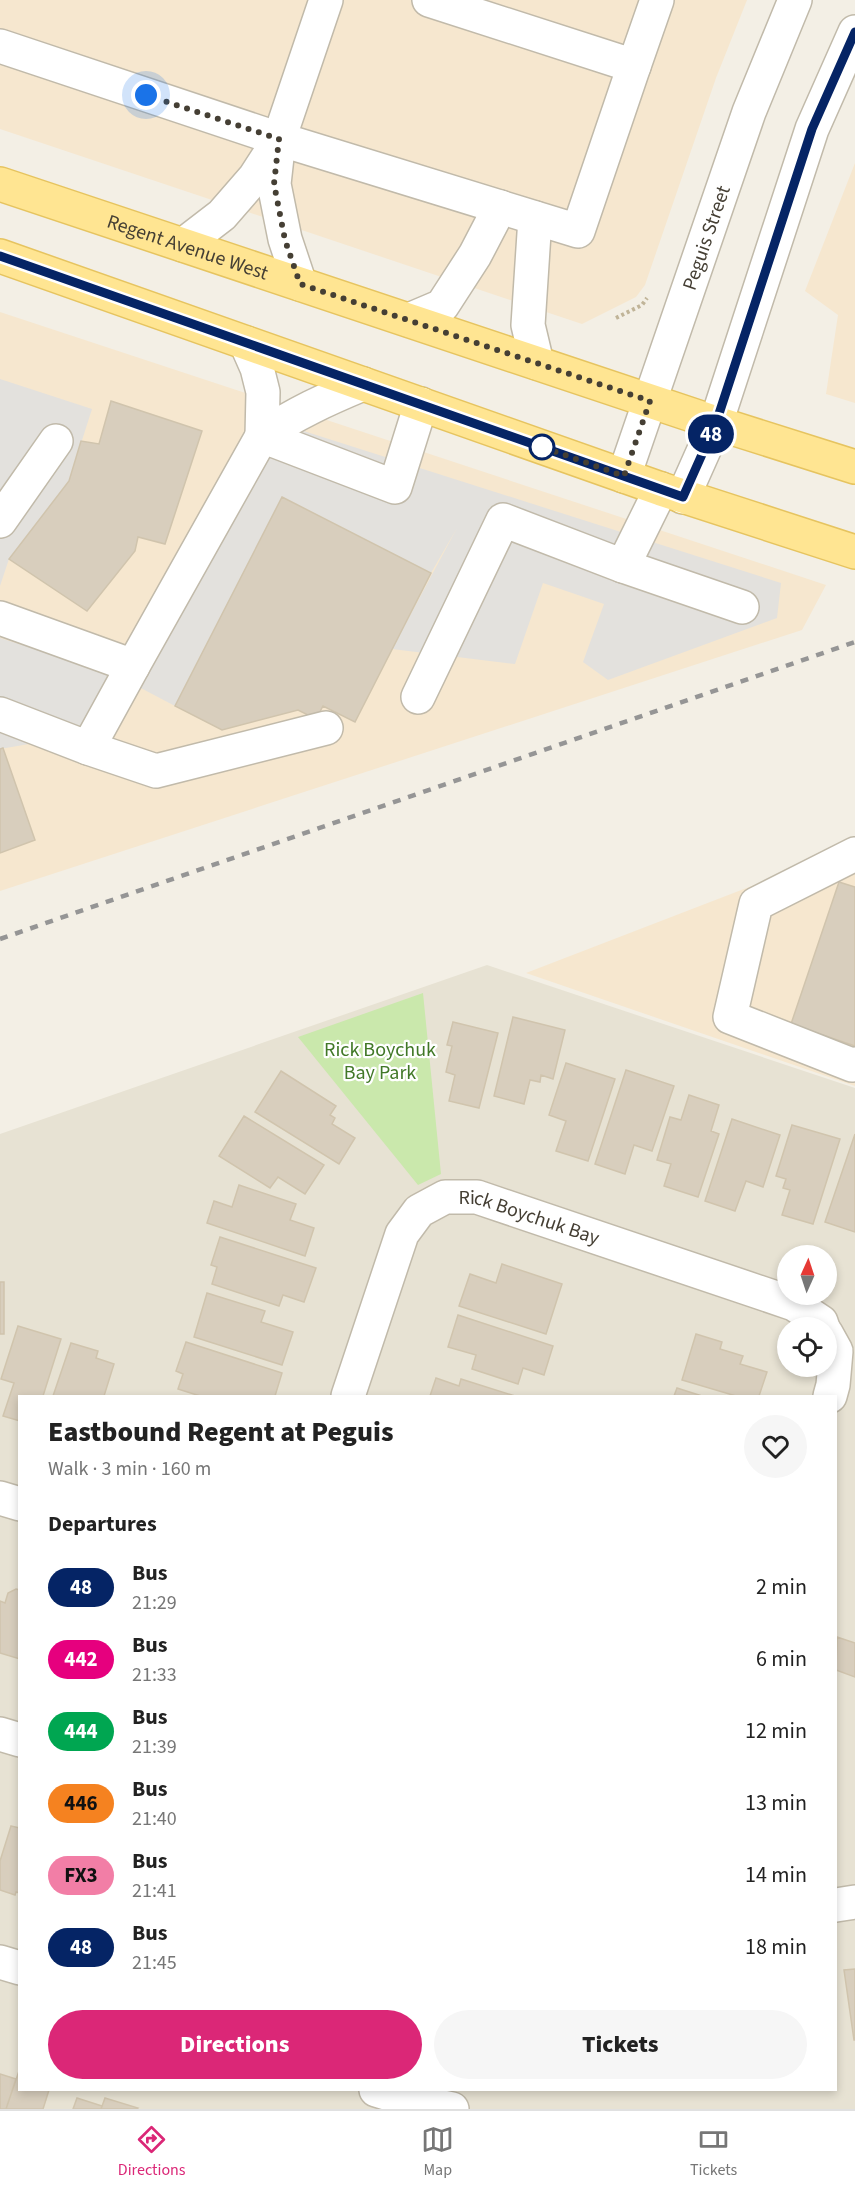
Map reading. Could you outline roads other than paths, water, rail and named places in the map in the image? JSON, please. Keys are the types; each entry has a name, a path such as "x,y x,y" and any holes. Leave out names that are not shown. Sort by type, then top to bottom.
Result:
{"main road":[{"name":"Regent Avenue West","path":"0,184 716,423 855,467"},
{"path":"0,256 672,493 855,552"}],"street":[{"path":"300,284 285,240 274,184 279,139 326,0"},
{"path":"429,0 634,66"},
{"path":"0,46 279,139 578,231 657,0"},
{"name":"Peguis Street","path":"624,476 749,112 795,0"},
{"path":"623,566 716,423 812,129 855,32"},
{"path":"183,245 222,215 255,177 279,139"},
{"path":"409,320 442,306 475,255 500,207"},
{"path":"535,218 528,325 537,363"},
{"path":"246,343 257,368 263,392 262,436"},
{"path":"88,748 262,436 289,418 320,402 363,384"},
{"path":"262,436 395,486 421,404"},
{"path":"0,521 56,441"},
{"path":"418,697 503,520 623,566 742,607"},
{"path":"0,618 133,666"},
{"path":"0,714 156,771 326,728"},
{"path":"855,854 756,904 730,1017 852,1065 855,1064"},
{"name":"Rick Boychuk Bay","path":"348,1395 402,1234 419,1212 445,1197 477,1197 794,1304 814,1317"},
{"path":"830,1395 834,1377"},
{"path":"0,1498 18,1503"},
{"path":"0,1734 18,1739"},
{"path":"837,1905 855,1902"},
{"path":"0,1962 18,1967"},
{"path":"379,2091 452,2109"}],"railway":[{"path":"0,939 855,642"}],"park label":[{"name":"Rick Boychuk Bay Park","path":"380,1060"}]}
